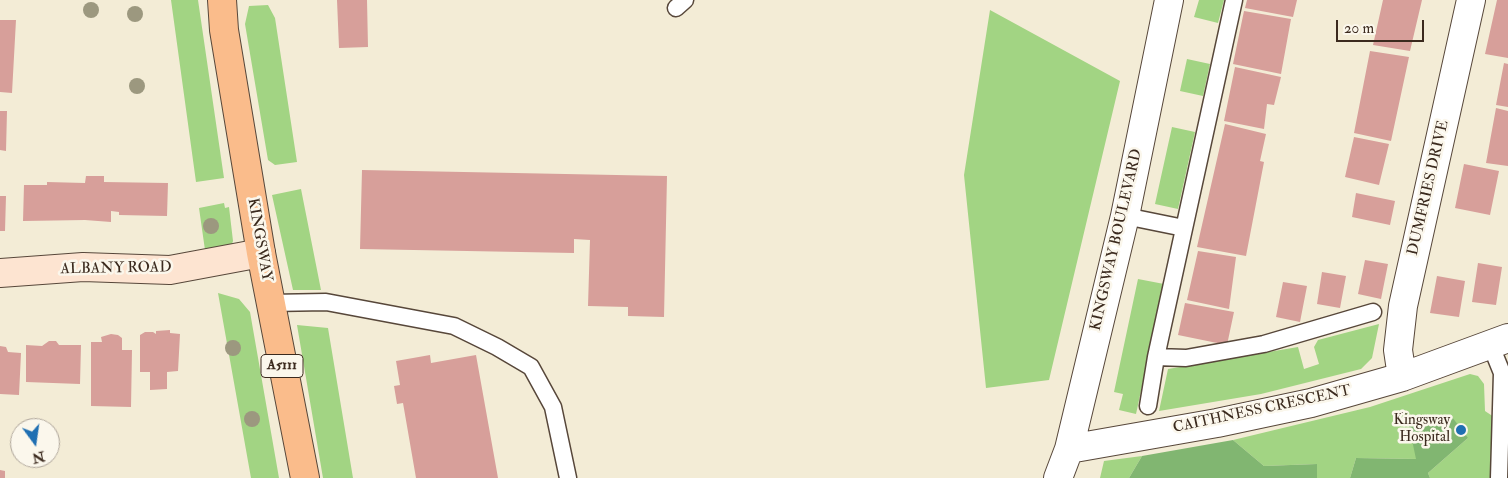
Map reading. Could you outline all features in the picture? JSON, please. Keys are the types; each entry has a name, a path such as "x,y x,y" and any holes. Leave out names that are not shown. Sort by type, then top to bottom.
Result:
{"highway":[{"name":"KINGSWAY","path":"222,0 224,30 261,253 305,478"}],"street":[{"name":"KINGSWAY BOULEVARD","path":"1058,478 1069,449 1125,216 1169,0"},
{"name":"DUMFRIES DRIVE","path":"1402,377 1398,350 1403,306 1471,0"},
{"name":"ALBANY ROAD","path":"0,273 83,267 170,270 261,253"},
{"name":"CAITHNESS CRESCENT","path":"1069,449 1311,403 1402,377 1499,342"}],"lane":[{"path":"1148,406 1156,357 1234,0"},
{"path":"1125,216 1184,228"},
{"path":"270,303 326,302 454,326 497,346 531,367 552,407 568,478"},
{"path":"1156,357 1186,358 1264,344 1373,312"},
{"path":"1498,478 1502,373 1499,342"}],"green space":[{"path":"171,0 198,0 224,178 196,182"},
{"path":"1199,0 1224,0 1218,23 1194,17"},
{"path":"268,5 275,18 297,162 275,165 268,160 245,24 249,6"},
{"path":"990,10 1120,81 1049,380 986,388 964,175"},
{"path":"1187,59 1210,64 1203,96 1180,91"},
{"path":"1172,127 1195,132 1178,209 1155,204"},
{"path":"301,189 321,290 293,290 272,195"},
{"path":"224,203 225,208 229,207 233,241 231,247 206,257 199,208"},
{"path":"1138,279 1164,284 1136,414 1119,410 1123,394 1114,392"},
{"path":"218,293 239,299 250,312 279,478 251,478"},
{"path":"1379,324 1372,358 1361,369 1261,394 1159,411 1168,369 1298,347 1304,369 1319,364 1314,347 1318,340"},
{"path":"297,325 328,328 353,478 323,478"},
{"path":"1470,374 1478,376 1484,384 1485,411 1494,417 1495,478 1430,478 1428,473 1468,438 1417,459 1356,458 1350,478 1317,478 1317,464 1264,466 1233,440 1370,407"},
{"path":"1407,416 1452,417 1468,438 1428,473 1430,478 1350,478 1356,458 1416,459"},
{"path":"1233,440 1264,466 1317,464 1317,478 1129,478 1142,456"},
{"path":"1142,456 1129,478 1100,478 1104,461"}],"building":[{"path":"337,0 367,0 368,47 339,48"},
{"path":"1247,0 1297,0 1293,17 1245,8"},
{"path":"1383,0 1422,0 1410,51 1373,45"},
{"path":"1497,0 1508,0 1508,58 1485,54"},
{"path":"1244,11 1291,19 1281,74 1233,64"},
{"path":"0,20 16,20 12,93 0,92"},
{"path":"1370,51 1409,57 1391,141 1354,133"},
{"path":"1504,63 1508,64 1508,107 1496,105"},
{"path":"1235,67 1281,77 1274,105 1267,104 1264,129 1224,121"},
{"path":"1496,108 1508,111 1508,166 1486,163"},
{"path":"0,111 7,111 6,151 0,150"},
{"path":"1225,124 1266,134 1260,161 1264,162 1246,256 1197,247"},
{"path":"1354,137 1389,144 1379,185 1345,177"},
{"path":"1464,164 1499,171 1490,215 1455,208"},
{"path":"362,170 667,176 664,317 628,316 628,307 588,306 590,240 574,239 574,253 360,249"},
{"path":"86,176 104,176 104,182 168,183 167,216 119,215 119,212 111,211 111,222 85,220 23,221 24,185 47,185 47,182 85,183"},
{"path":"1356,193 1395,201 1390,225 1352,217"},
{"path":"0,196 6,196 5,231 0,231"},
{"path":"1198,251 1236,257 1229,309 1187,300"},
{"path":"1365,260 1388,264 1381,299 1358,294"},
{"path":"1478,263 1502,267 1496,305 1472,302"},
{"path":"1322,272 1346,276 1340,308 1317,304"},
{"path":"1437,276 1465,281 1459,317 1430,313"},
{"path":"1283,282 1307,286 1300,322 1276,317"},
{"path":"1185,303 1234,312 1227,345 1178,335"},
{"path":"170,330 170,333 180,334 178,371 167,372 167,389 150,390 150,372 140,372 140,335 145,332 156,334 156,331"},
{"path":"111,334 122,338 122,350 132,350 131,407 91,406 91,342 102,342 101,337"},
{"path":"49,341 56,341 59,345 81,345 80,384 26,382 26,345 42,346"},
{"path":"0,346 6,347 8,352 21,353 19,395 0,394"},
{"path":"430,355 431,363 476,355 498,478 416,478 403,403 397,404 394,386 400,385 396,361"},
{"path":"0,470 5,471 5,478 0,478"}],"place":[{"name":"Kingsway Hospital","path":"1461,430"}]}
